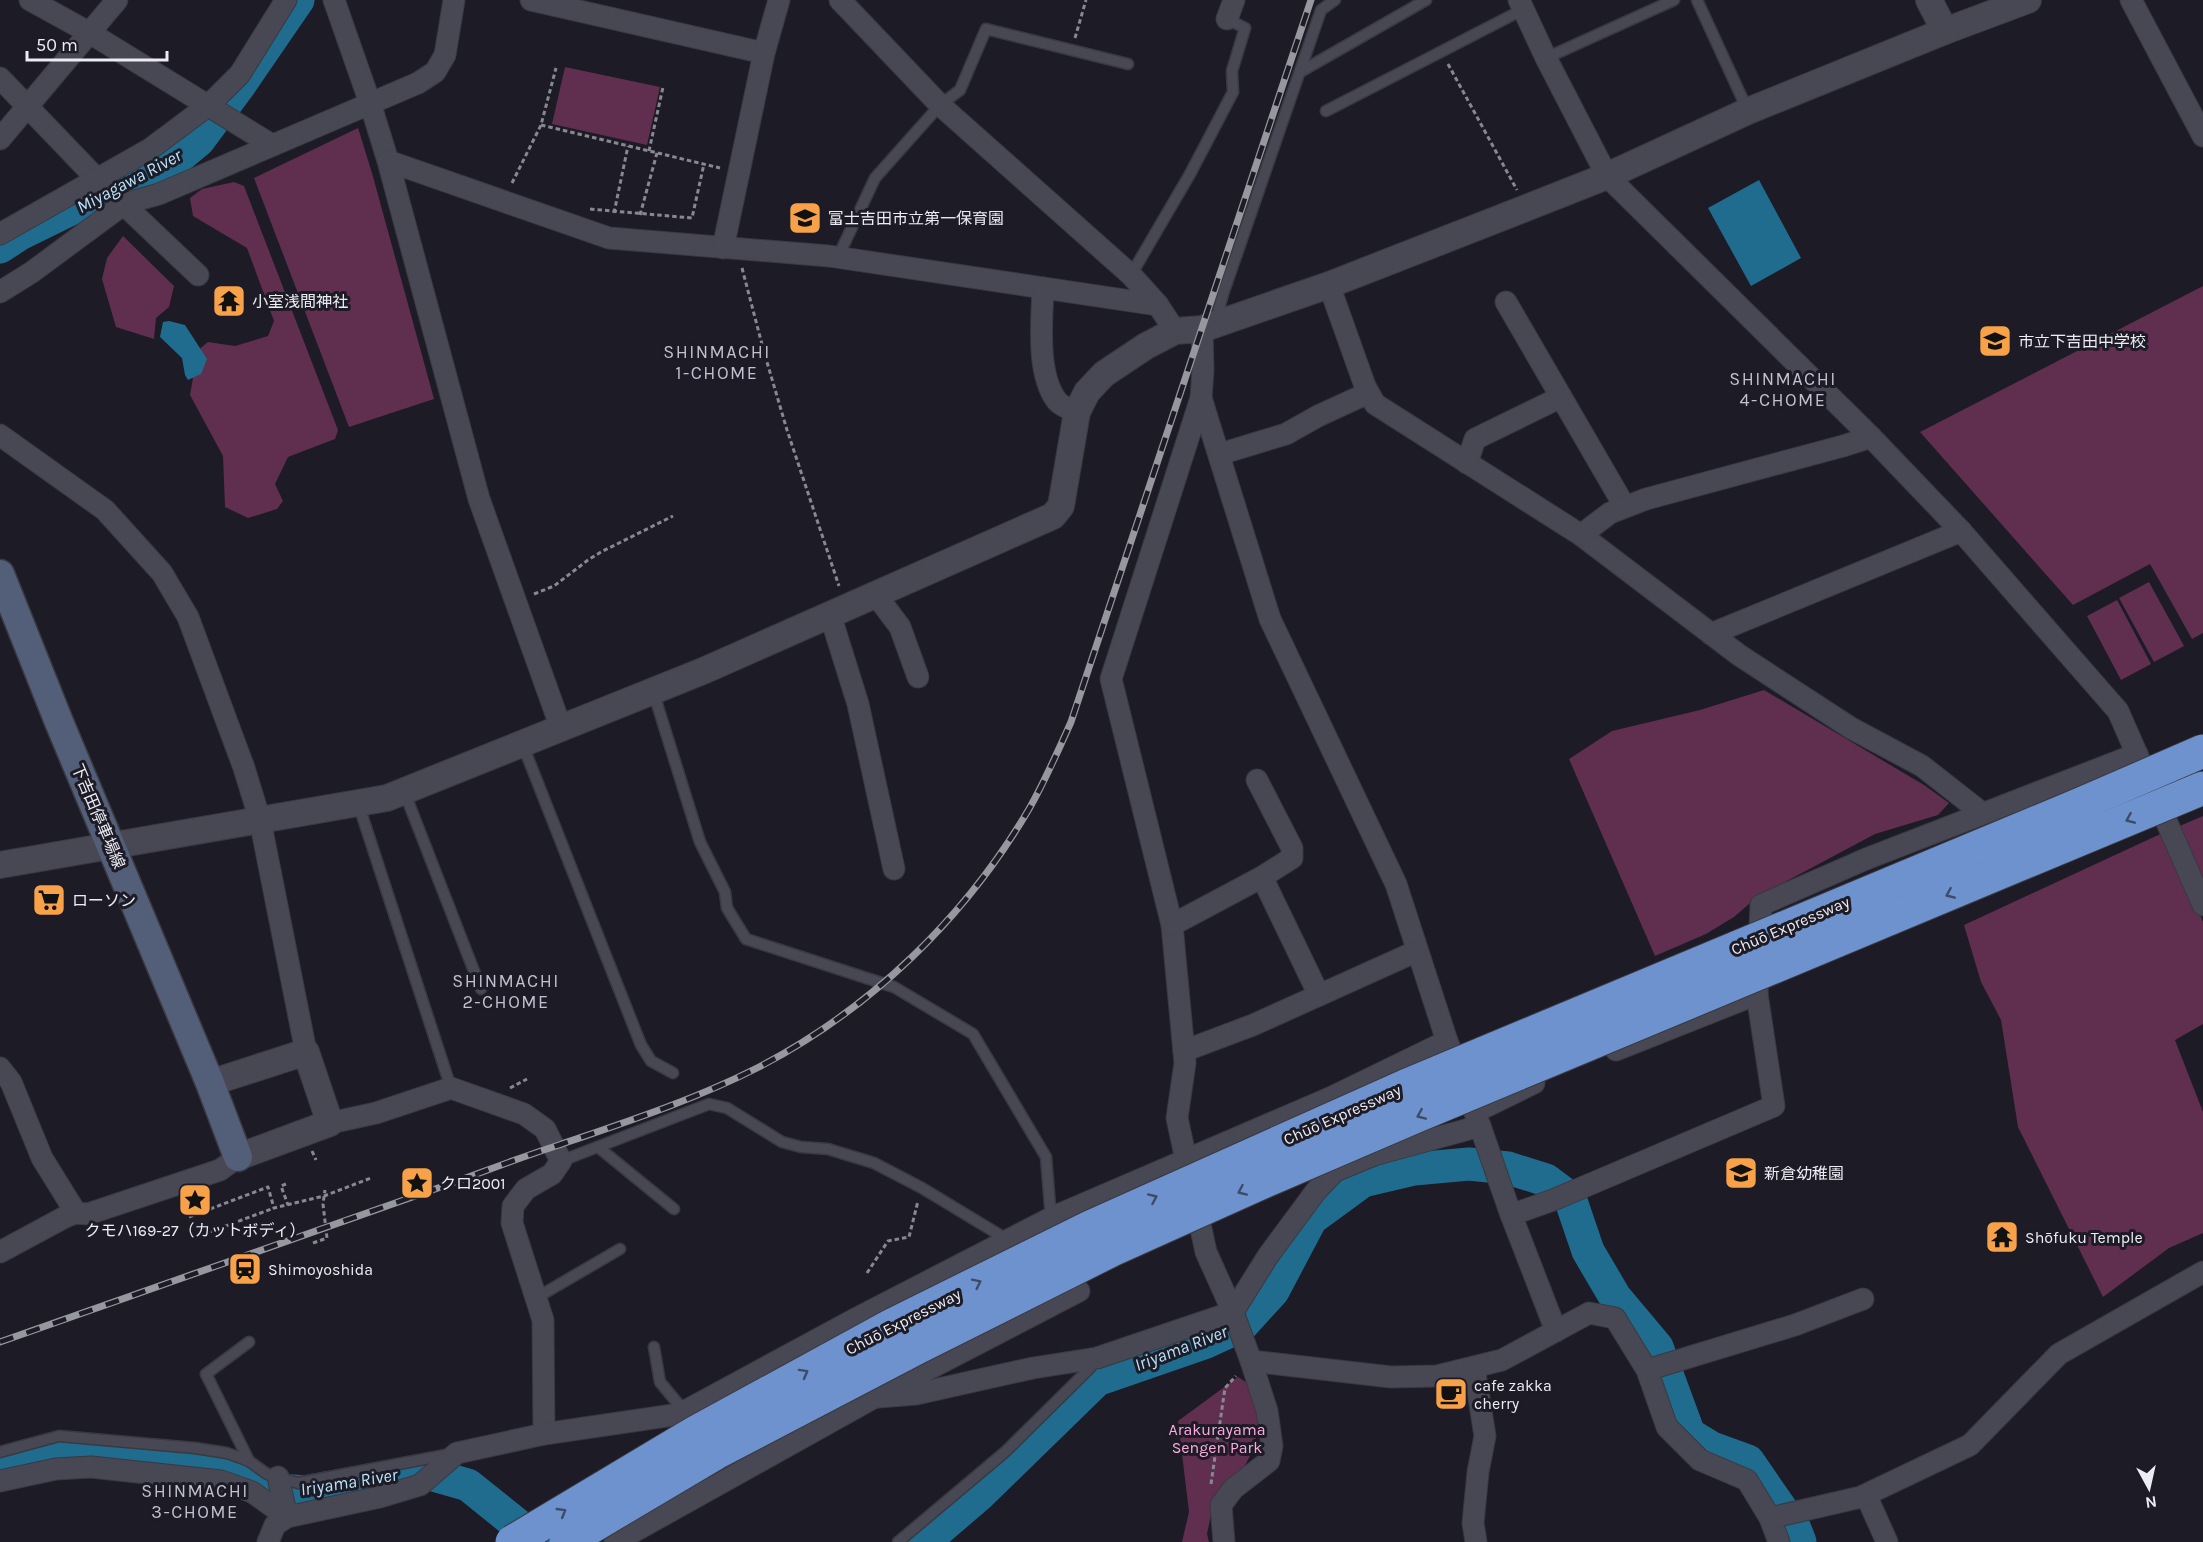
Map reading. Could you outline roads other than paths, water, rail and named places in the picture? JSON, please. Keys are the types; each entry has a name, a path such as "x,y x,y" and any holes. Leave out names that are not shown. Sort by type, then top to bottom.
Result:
{"highway":[{"name":"Chūō Expressway","path":"512,1542 696,1432 892,1325 1090,1227 1406,1086 2203,751"},
{"name":"Chūō Expressway","path":"566,1542 717,1453 917,1348 1112,1250 1377,1133 2203,788"}],"main road":[{"name":"下吉田停車場線","path":"0,574 210,1083 238,1157"}],"street":[{"path":"30,0 90,33 272,145"},
{"path":"0,139 117,0"},
{"path":"0,234 150,149 209,105 240,74 286,0"},
{"path":"334,0 388,161 479,499 561,728"},
{"path":"0,292 32,272 124,204 159,194 418,83 435,72 445,55 454,0"},
{"path":"531,0 622,10 764,52"},
{"path":"733,248 740,173 764,52 779,0"},
{"path":"840,0 940,105 1131,275 1158,305 1175,331"},
{"path":"1929,0 1945,31"},
{"path":"0,865 387,798 703,671 1053,516 1060,506 1077,412 1087,392 1104,374 1146,346 1175,331 1208,327 1329,285 1606,176 1748,111 2028,0"},
{"path":"2131,0 2203,136"},
{"path":"1521,5 1606,176 1871,437 1961,531 2118,711 2201,895"},
{"path":"0,78 98,179 198,275"},
{"path":"388,161 609,238 838,257 1158,305"},
{"path":"1329,285 1368,393 1375,404 1581,535 1739,656 1851,728 1922,766 1982,813"},
{"path":"1043,288 1041,351 1046,376 1057,401 1062,406 1077,412"},
{"path":"1506,302 1625,507"},
{"path":"1208,327 1201,398 1111,679 1172,925 1185,1063 1177,1118 1206,1252 1251,1361 1267,1411 1272,1446 1269,1461 1225,1498 1221,1509 1224,1542"},
{"path":"1220,454 1286,434 1368,393"},
{"path":"1467,463 1475,439 1561,396"},
{"path":"1201,398 1270,619 1396,884 1447,1041 1556,1331"},
{"path":"0,435 105,510 162,573 188,617 244,768 260,820 306,1052 330,1123"},
{"path":"1581,535 1610,513 1674,490 1871,437"},
{"path":"1711,634 1961,531"},
{"path":"876,595 900,627 918,677"},
{"path":"837,612 833,624 858,704 894,869"},
{"path":"1511,1215 1575,1191 1774,1106 1757,994 1761,905 1866,859 2137,754"},
{"path":"1172,925 1262,878 1292,858 1292,848 1257,780"},
{"path":"1262,878 1319,995"},
{"path":"1184,1051 1253,1025 1417,951"},
{"path":"0,1481 56,1469 91,1467 221,1481 252,1492 285,1510 380,1497 420,1485 453,1457 544,1434 682,1413 916,1394 1033,1368 1097,1358 1236,1322 1289,1228 1316,1191 1335,1171 1478,1119 1540,1080 1757,994"},
{"path":"682,1413 857,1318 1052,1218 1332,1098 1447,1041"},
{"path":"210,1083 306,1052"},
{"path":"0,1068 11,1082 42,1158 76,1213"},
{"path":"0,1252 65,1217 76,1213 88,1214 220,1170 238,1157 330,1123 376,1113 451,1088 524,1114 545,1129 561,1161 552,1174 526,1189 513,1206 512,1223 543,1320 544,1434"},
{"path":"1779,1516 1866,1495 1970,1445 2059,1354 2203,1272"},
{"path":"615,1542 875,1397 1079,1291"},
{"path":"1658,1367 1795,1325 1863,1299"},
{"path":"1251,1361 1391,1377 1437,1376 1503,1360 1588,1313 1615,1318 1658,1367 1667,1427 1701,1460 1747,1480 1779,1516 1779,1542"},
{"path":"1474,1367 1485,1436 1478,1472 1473,1523 1476,1542"},
{"path":"268,1542 285,1510 278,1479"},
{"path":"1866,1495 1887,1542"}],"lane":[{"path":"1208,327 1223,294 1321,10 1335,0"},
{"path":"1300,72 1426,0"},
{"path":"1546,58 1674,0"},
{"path":"1697,0 1748,111"},
{"path":"1326,111 1441,52 1521,5"},
{"path":"1131,275 1190,174 1233,92 1232,71 1245,28 1230,10"},
{"path":"838,257 874,178 940,105 960,90 986,29 1128,64"},
{"path":"653,691 700,842 725,892 727,908 746,939 894,987 973,1034 1046,1157 1052,1218"},
{"path":"522,743 640,1045 651,1061 673,1073"},
{"path":"404,791 481,989"},
{"path":"358,803 451,1088"},
{"path":"561,1161 709,1104 728,1108 782,1142 801,1147 828,1149 874,1163 922,1188 1008,1240"},
{"path":"598,1147 674,1209"},
{"path":"536,1298 620,1249"},
{"path":"249,1342 206,1374 249,1461"},
{"path":"654,1347 660,1382 682,1413"},
{"path":"898,1542 1005,1452 1089,1369 1097,1358"},
{"path":"0,1452 59,1436 195,1448 227,1453 249,1461 278,1479 298,1483 453,1457"}],"water":[{"path":"1759,180 1801,258 1751,286 1708,208"},
{"path":"169,321 185,325 207,359 201,374 188,380 182,358 160,337 163,322"}],"waterway":[{"name":"Miyagawa River","path":"0,247 20,234 181,155 199,140 298,0"},
{"name":"Iriyama River","path":"924,1542 979,1495 1097,1380 1204,1343 1241,1326 1273,1291 1311,1219 1363,1181 1414,1169 1469,1164 1508,1168 1546,1180 1570,1198 1588,1251 1615,1297 1657,1347 1689,1434 1712,1448 1748,1461 1795,1529 1800,1542"},
{"name":"Iriyama River","path":"0,1466 56,1449 123,1454 225,1469 282,1490 304,1492 419,1471 468,1485 539,1542"}],"railway":[{"path":"0,1342 634,1119 733,1080 799,1045 838,1018 876,989 945,924 1004,849 1029,809 1071,722 1311,0"}],"place":[{"name":"富士吉田市立第一保育園","path":"805,218"},
{"name":"小室浅間神社","path":"229,301"},
{"name":"市立下吉田中学校","path":"1995,341"},
{"name":"ローソン","path":"49,900"},
{"name":"新倉幼稚園","path":"1741,1173"},
{"name":"クロ2001","path":"417,1183"},
{"name":"クモハ169-27（カットボディ）","path":"195,1200"},
{"name":"Shōfuku Temple","path":"2002,1237"},
{"name":"Shimoyoshida","path":"245,1269"},
{"name":"cafe zakka cherry","path":"1451,1394"}],"district":[{"name":"SHINMACHI 1-CHOME","path":"717,362"},
{"name":"SHINMACHI 4-CHOME","path":"1783,389"},
{"name":"SHINMACHI 2-CHOME","path":"506,991"},
{"name":"SHINMACHI 3-CHOME","path":"195,1501"}],"park label":[{"name":"Arakurayama Sengen Park","path":"1217,1438"}]}
